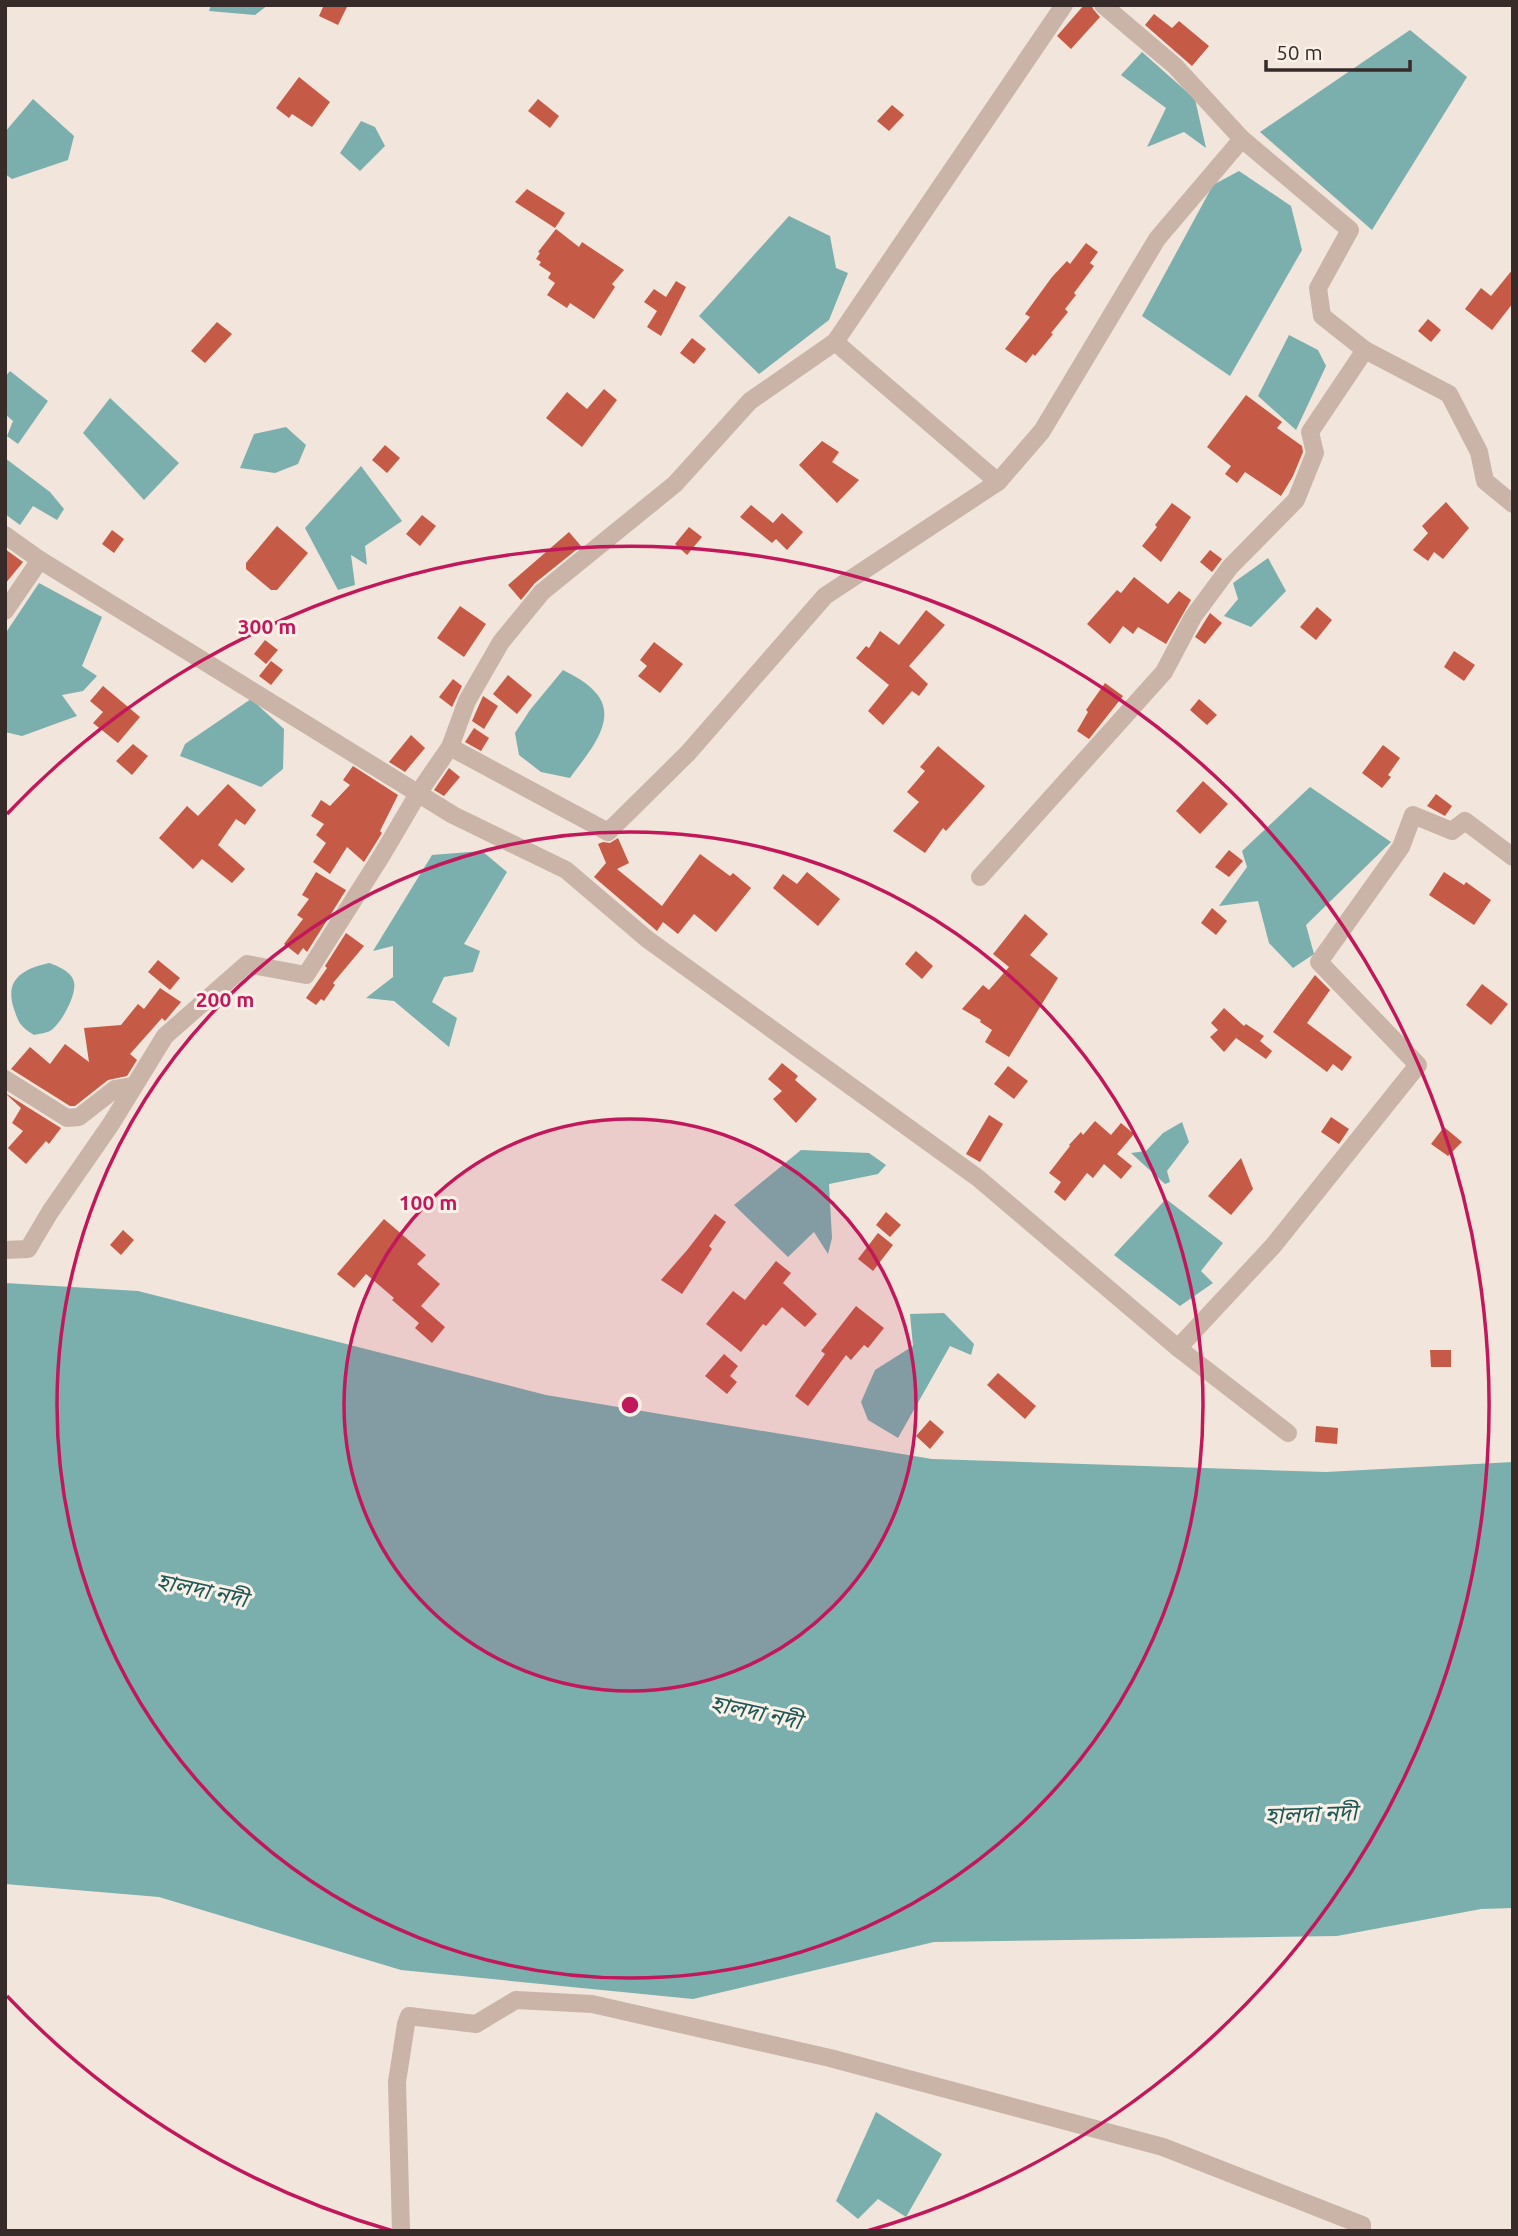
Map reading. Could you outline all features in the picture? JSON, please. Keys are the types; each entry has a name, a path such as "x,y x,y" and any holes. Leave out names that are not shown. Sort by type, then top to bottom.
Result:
{"street":[{"path":"5,1250 28,1250 164,1037 247,964 306,975 419,792 450,747 467,701 501,642 542,592 675,484 750,401 835,342 1064,5"},
{"path":"1103,5 1175,66 1242,139 1350,230 1318,288 1322,316 1365,350 1449,394 1479,452 1485,481 1513,504"},
{"path":"450,747 608,832 688,753 825,596 999,482 1042,432 1157,239 1242,139"},
{"path":"835,342 999,482"},
{"path":"980,877 1164,672 1193,617 1230,567 1296,500 1315,453 1310,432 1365,350"},
{"path":"5,535 40,560 453,815 566,870 647,939 978,1178 1178,1348 1289,1433"},
{"path":"5,611 40,560"},
{"path":"1178,1348 1273,1246 1418,1065 1319,962 1401,847 1413,815 1452,831 1465,821 1513,857"},
{"path":"5,1079 66,1118 79,1117 115,1089 134,1086"},
{"path":"401,2231 397,2082 405,2024 409,2017 476,2024 516,2000 592,2004 703,2028 1163,2147 1362,2225 1362,2231"}],"water":[{"path":"211,5 268,5 255,15 209,11"},
{"path":"1410,30 1467,77 1372,230 1260,132"},
{"path":"1142,52 1195,99 1206,148 1184,132 1147,147 1166,108 1121,75"},
{"path":"33,99 74,136 68,160 12,179 5,174 5,132"},
{"path":"361,121 375,127 385,146 360,171 340,153"},
{"path":"1239,171 1291,206 1302,250 1230,376 1142,316 1213,185"},
{"path":"789,216 830,236 836,268 848,273 829,320 759,374 699,316"},
{"path":"1289,335 1318,350 1326,366 1296,430 1258,396"},
{"path":"10,371 48,401 18,444 7,436 13,421 5,414 5,377"},
{"path":"110,398 179,463 144,500 83,433"},
{"path":"286,427 306,445 298,464 275,473 240,468 254,434"},
{"path":"5,458 50,492 64,509 57,520 33,506 20,525 5,514"},
{"path":"361,466 402,521 365,546 367,565 351,555 355,585 338,590 305,528"},
{"path":"1268,558 1286,591 1251,627 1224,616 1238,599 1233,583"},
{"path":"39,583 102,617 82,666 97,676 83,691 62,695 77,716 22,736 5,732 5,634"},
{"path":"563,670 592,688 602,703 604,714 603,725 592,748 570,778 541,772 519,755 515,733"},
{"path":"251,699 284,729 283,769 261,787 180,756 185,744"},
{"path":"1310,787 1391,842 1306,925 1314,954 1293,968 1269,943 1258,901 1219,906 1247,867 1242,851"},
{"path":"482,851 507,872 464,944 480,951 473,972 444,977 432,1002 457,1018 449,1047 394,1001 366,998 393,977 393,946 373,951 432,855"},
{"path":"49,963 71,975 74,982 73,994 59,1022 48,1032 34,1035 19,1021 14,1009 12,990 18,977 24,972"},
{"path":"1182,1122 1189,1142 1167,1171 1170,1182 1165,1184 1131,1153 1146,1151 1163,1133"},
{"path":"801,1150 869,1153 886,1165 878,1174 829,1184 832,1238 828,1254 814,1232 788,1257 734,1205"},
{"path":"1166,1199 1223,1243 1201,1271 1213,1283 1180,1306 1114,1255"},
{"name":"হালদা নদী","path":"5,1283 138,1291 546,1395 932,1459 1326,1472 1513,1462 1513,1908 1481,1909 1337,1936 934,1942 693,1999 401,1970 159,1897 5,1884"},
{"path":"944,1313 974,1344 971,1355 950,1346 898,1438 868,1420 861,1402 875,1370 913,1346 910,1314"},
{"path":"876,2112 942,2154 906,2217 878,2199 858,2219 836,2201"}],"building":[{"path":"324,5 348,5 338,25 319,16"},
{"path":"1084,5 1092,5 1100,17 1071,49 1057,36"},
{"path":"1154,14 1172,28 1179,21 1209,46 1192,66 1145,25"},
{"path":"299,77 330,102 312,127 292,114 289,118 276,108"},
{"path":"538,99 559,116 550,128 528,111"},
{"path":"892,105 904,115 889,131 877,121"},
{"path":"527,189 565,213 555,228 515,202"},
{"path":"556,229 579,247 582,242 624,270 612,284 615,287 594,319 570,303 567,308 547,295 555,283 548,278 551,273 539,265 541,262 536,259 540,253 538,252"},
{"path":"1086,243 1098,252 1090,263 1094,266 1074,293 1076,295 1065,309 1068,312 1051,333 1053,334 1026,363 1005,349 1030,317 1025,314 1052,277 1067,261 1070,264"},
{"path":"1513,269 1513,303 1492,330 1465,309 1481,288 1491,296"},
{"path":"676,281 686,287 661,336 647,327 657,311 644,302 654,289 666,297"},
{"path":"1428,319 1441,330 1431,342 1418,331"},
{"path":"217,322 232,334 205,363 191,351"},
{"path":"692,338 706,349 694,364 680,353"},
{"path":"604,389 617,400 582,447 546,418 567,392 587,409"},
{"path":"1246,395 1282,422 1277,428 1302,446 1303,452 1293,476 1281,496 1245,472 1237,483 1225,474 1231,466 1207,447"},
{"path":"822,441 839,452 832,462 859,480 837,503 799,465"},
{"path":"385,445 400,458 387,473 372,460"},
{"path":"1446,502 1469,528 1443,559 1434,552 1428,561 1413,550 1428,533 1422,526"},
{"path":"1172,503 1191,517 1161,562 1142,546"},
{"path":"751,505 773,523 782,513 803,532 787,550 776,539 772,543 740,517"},
{"path":"422,515 436,526 420,546 406,534"},
{"path":"277,526 308,553 277,590 271,590 246,569 246,563"},
{"path":"689,527 702,537 687,555 675,544"},
{"path":"112,530 124,539 114,553 102,544"},
{"path":"569,532 581,546 535,583 521,600 508,585"},
{"path":"5,549 23,562 5,584"},
{"path":"1210,550 1222,559 1212,572 1200,562"},
{"path":"1134,577 1168,604 1179,591 1191,600 1166,644 1138,627 1133,634 1123,626 1110,644 1087,624 1117,590 1121,593"},
{"path":"460,606 486,624 464,657 437,638"},
{"path":"1317,607 1332,620 1316,640 1300,627"},
{"path":"926,610 945,625 909,666 928,684 919,696 912,691 883,725 868,711 889,685 856,658 866,646 869,648 880,631 899,645"},
{"path":"1210,613 1222,623 1205,644 1195,637"},
{"path":"265,640 278,650 266,664 254,654"},
{"path":"654,642 683,664 660,693 638,676 647,666 640,660"},
{"path":"1454,651 1475,665 1464,681 1444,667"},
{"path":"271,661 283,670 271,685 259,676"},
{"path":"508,675 532,695 517,714 493,694"},
{"path":"453,679 462,686 452,707 439,697"},
{"path":"1105,683 1123,696 1089,739 1077,731 1088,712 1086,710"},
{"path":"103,686 140,717 118,743 93,723 103,712 90,701"},
{"path":"483,696 498,706 484,729 472,721"},
{"path":"1199,699 1217,715 1207,725 1190,710"},
{"path":"474,728 489,738 481,751 465,742"},
{"path":"411,735 425,748 405,772 389,762"},
{"path":"133,744 148,756 132,775 116,761"},
{"path":"1383,745 1400,758 1382,788 1362,773"},
{"path":"938,746 985,786 946,831 943,828 925,853 893,831 919,802 907,792 925,771 920,767"},
{"path":"353,766 398,795 380,831 382,833 364,862 347,847 330,874 313,862 326,843 316,835 324,824 311,816 321,800 330,806 350,785 343,780"},
{"path":"449,768 460,777 444,796 434,790"},
{"path":"1203,781 1228,804 1200,834 1176,811"},
{"path":"228,784 256,810 245,825 236,819 218,845 245,869 232,883 202,859 193,869 159,838 187,806 198,816"},
{"path":"1436,794 1452,806 1445,816 1427,806"},
{"path":"618,838 629,863 617,869 662,906 700,854 730,876 733,873 751,888 716,932 694,914 678,934 663,922 657,931 594,877 606,863 598,844 610,843"},
{"path":"1229,850 1243,861 1229,877 1215,867"},
{"path":"316,872 346,890 307,952 303,948 298,955 284,944 303,919 297,915 309,899 302,895"},
{"path":"807,872 840,899 818,926 773,888 783,874 797,884"},
{"path":"1444,872 1464,885 1466,882 1491,900 1474,925 1429,895"},
{"path":"1212,908 1227,921 1216,935 1201,923"},
{"path":"1025,914 1048,934 1030,955 1058,978 1009,1057 985,1042 992,1030 962,1009 983,985 989,990 1009,967 993,954"},
{"path":"346,933 364,946 333,983 335,985 324,1001 321,999 316,1005 306,998 327,968 325,966"},
{"path":"916,951 933,966 922,979 905,964"},
{"path":"158,960 180,978 170,990 148,972"},
{"path":"1315,975 1330,990 1307,1023 1352,1057 1342,1071 1333,1064 1327,1072 1273,1032"},
{"path":"1482,984 1508,1004 1491,1025 1466,1005"},
{"path":"160,988 181,1002 165,1021 162,1018 130,1054 137,1060 127,1076 108,1080 75,1106 70,1106 11,1069 30,1047 50,1064 65,1044 89,1062 84,1028 121,1025 138,1004 144,1009"},
{"path":"1224,1008 1244,1026 1246,1024 1264,1036 1260,1041 1272,1051 1266,1059 1236,1038 1224,1052 1210,1037 1218,1030 1211,1023"},
{"path":"782,1063 798,1076 795,1080 817,1099 796,1123 773,1099 782,1091 768,1079"},
{"path":"1008,1066 1028,1081 1014,1099 994,1084"},
{"path":"5,1093 61,1128 49,1144 46,1141 26,1164 8,1148 23,1131 12,1123 21,1108"},
{"path":"989,1115 1003,1124 980,1162 966,1154"},
{"path":"1331,1117 1349,1129 1339,1144 1321,1132"},
{"path":"1095,1121 1111,1135 1121,1123 1134,1134 1117,1154 1132,1166 1121,1179 1104,1164 1093,1178 1087,1173 1065,1201 1054,1192 1061,1182 1049,1173 1069,1145 1081,1132 1083,1135"},
{"path":"1444,1127 1462,1142 1448,1156 1431,1144"},
{"path":"1241,1158 1253,1189 1231,1215 1208,1196"},
{"path":"886,1212 901,1225 890,1237 876,1225"},
{"path":"715,1214 726,1222 709,1246 712,1249 682,1294 661,1280"},
{"path":"384,1219 426,1255 417,1264 440,1284 421,1306 445,1327 432,1343 415,1328 419,1323 366,1274 354,1288 337,1274"},
{"path":"123,1230 134,1240 121,1255 110,1245"},
{"path":"878,1233 893,1245 873,1271 858,1259"},
{"path":"776,1261 791,1273 783,1283 817,1314 805,1327 782,1307 766,1326 763,1324 741,1352 706,1324 733,1291 745,1300"},
{"path":"856,1306 884,1328 868,1348 864,1345 851,1360 846,1355 808,1406 795,1396 825,1354 821,1351"},
{"path":"1430,1350 1451,1350 1451,1367 1431,1367"},
{"path":"724,1354 738,1366 730,1376 737,1382 727,1394 705,1376"},
{"path":"998,1373 1036,1406 1025,1419 987,1385"},
{"path":"930,1420 944,1432 930,1449 916,1436"},
{"path":"1316,1426 1338,1428 1337,1444 1315,1442"}]}
